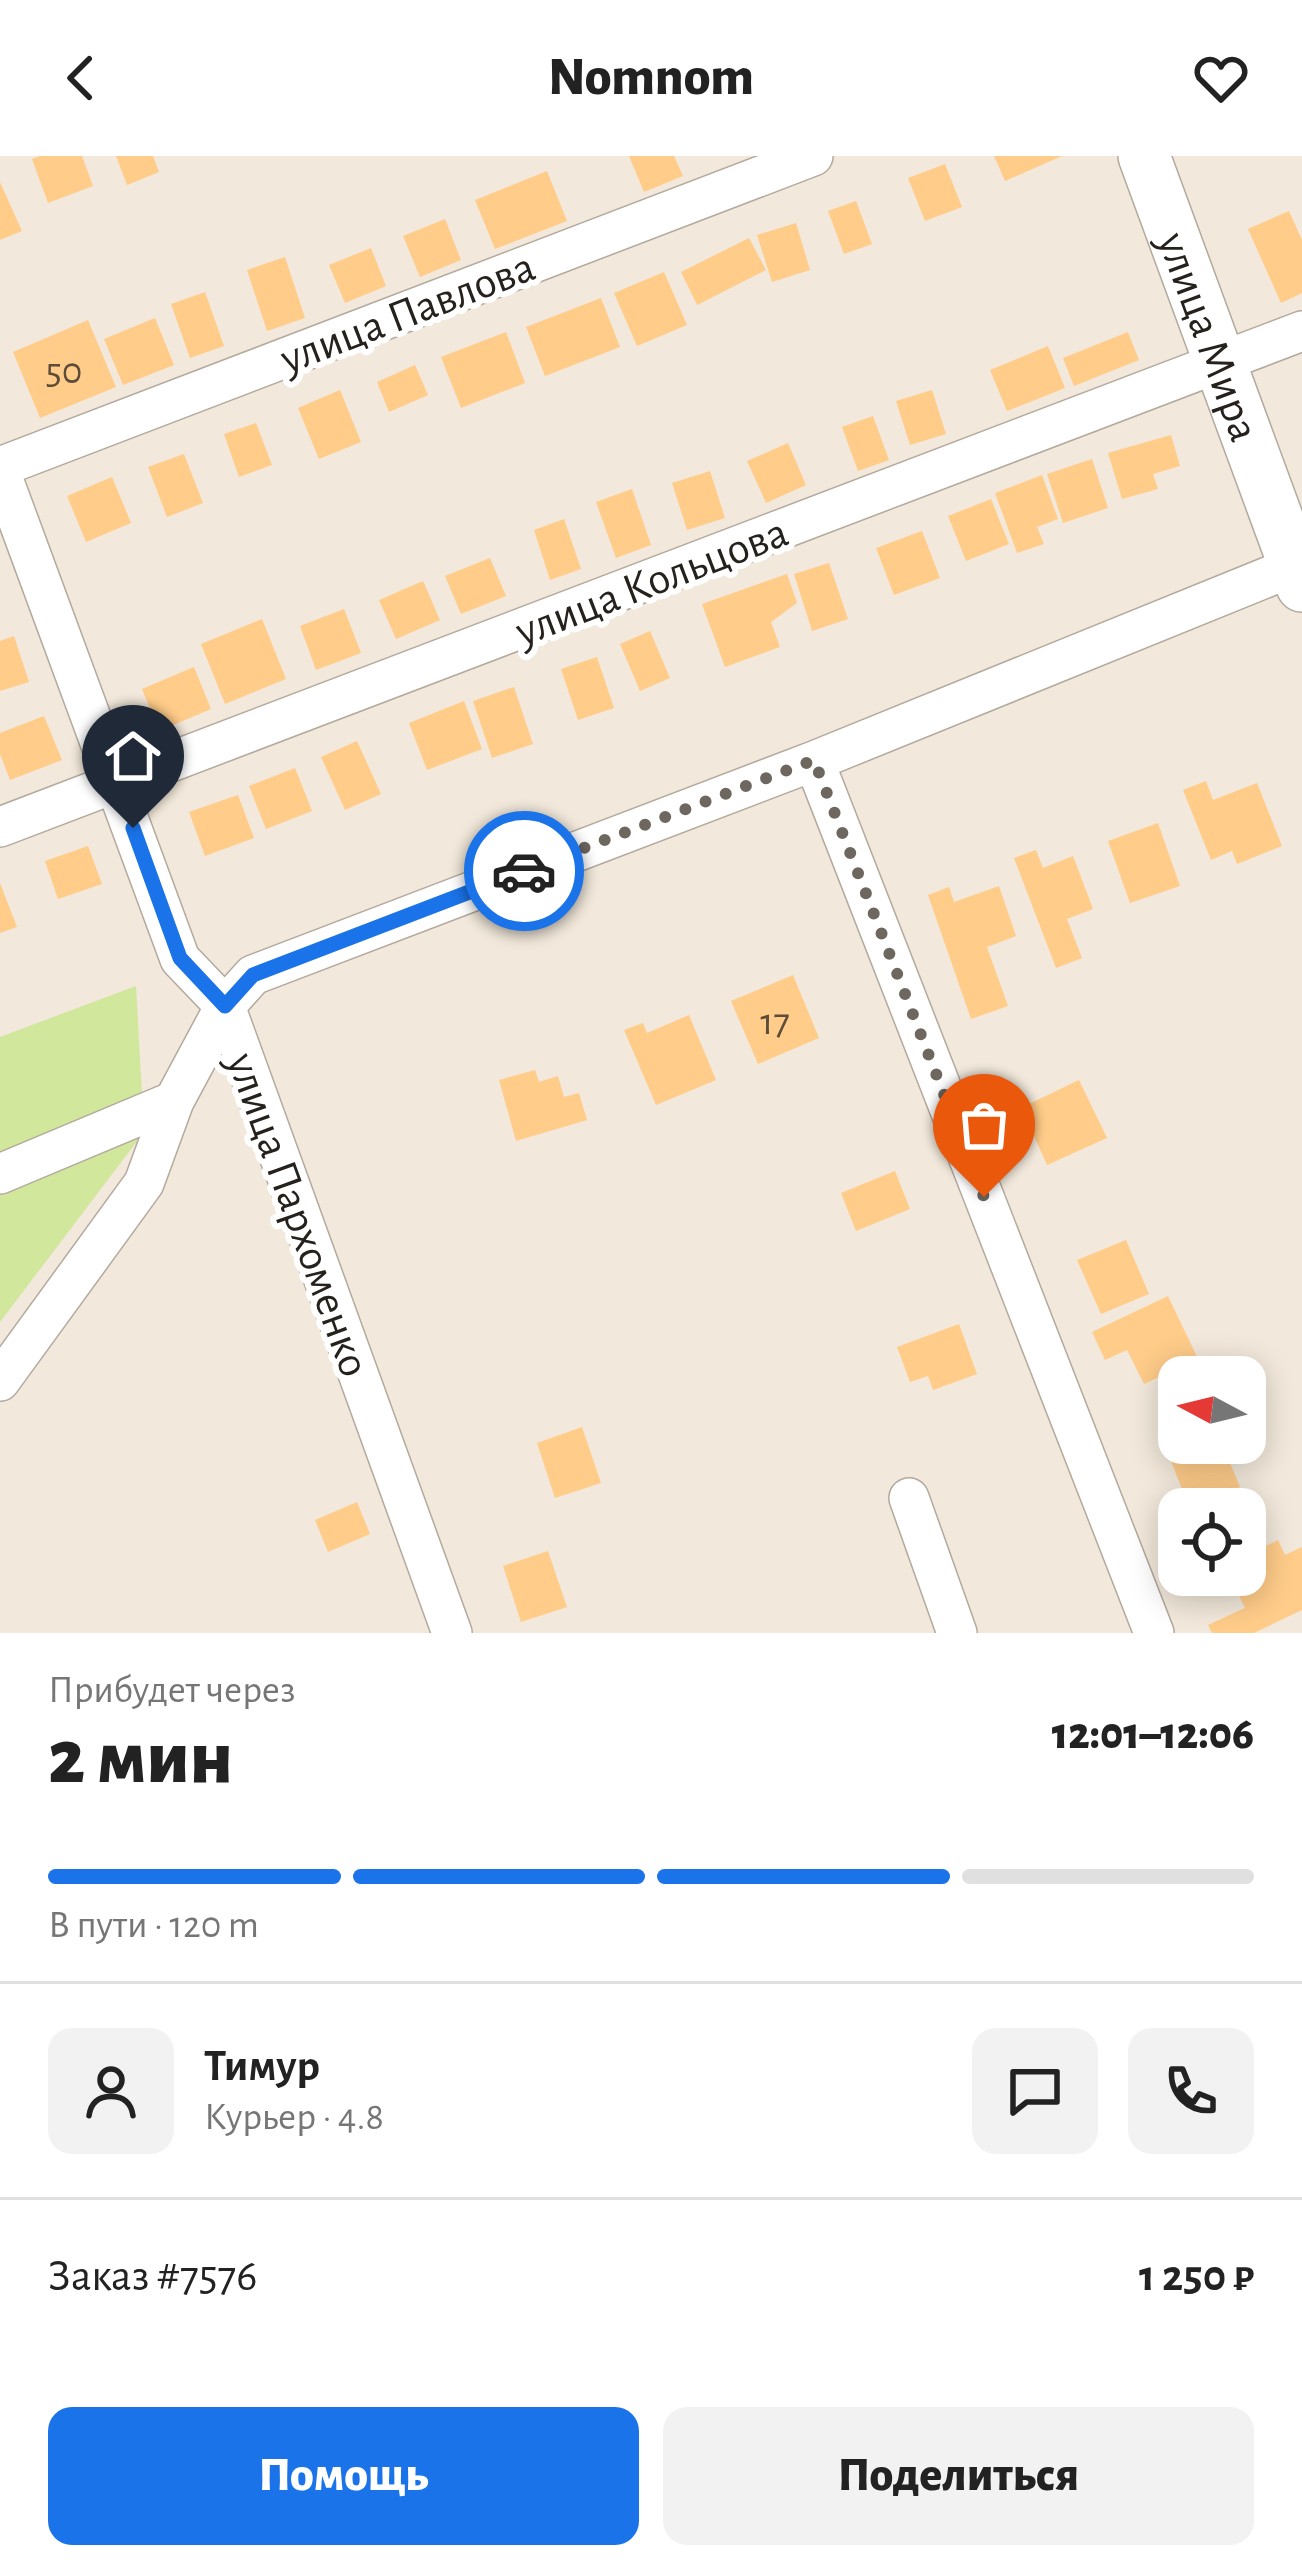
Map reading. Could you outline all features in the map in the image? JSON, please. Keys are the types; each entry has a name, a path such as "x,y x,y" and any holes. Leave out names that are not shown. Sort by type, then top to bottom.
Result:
{"main road":[{"name":"улица Мира","path":"1144,156 1217,363 1300,571"}],"street":[{"name":"улица Павлова","path":"0,469 813,156"},
{"name":"улица Кольцова","path":"0,827 1302,331"},
{"name":"улица Пархоменко","path":"0,469 180,958 225,1006 452,1633"},
{"path":"0,1381 144,1183 174,1100 225,1006 253,975 1300,571"},
{"path":"814,760 1154,1633"},
{"path":"0,1174 174,1100"},
{"path":"909,1498 957,1633"}],"green space":[{"path":"136,986 144,1132 0,1322 0,1037"}],"building":[{"path":"82,156 93,186 48,203 32,159"},
{"path":"116,156 153,156 159,172 127,185"},
{"path":"629,156 674,156 683,176 644,192"},
{"path":"994,156 1062,156 1005,181"},
{"path":"945,164 962,207 925,221 908,178"},
{"path":"547,171 567,221 495,249 475,200"},
{"path":"0,182 22,231 0,240"},
{"path":"856,201 872,244 844,254 828,211"},
{"path":"1289,211 1302,240 1302,293 1281,303 1248,229"},
{"path":"445,219 461,260 420,277 403,236"},
{"path":"796,223 810,270 772,282 757,235"},
{"path":"749,238 766,270 697,305 681,272"},
{"path":"371,248 386,286 345,303 329,265"},
{"path":"285,257 305,318 267,331 247,270"},
{"path":"664,272 687,325 637,346 614,293"},
{"path":"205,292 224,346 190,358 171,304"},
{"path":"601,298 620,347 545,376 526,327"},
{"path":"155,318 174,365 123,385 104,339"},
{"path":"88,320 116,387 40,418 13,352"},
{"path":"506,332 525,383 461,408 441,357"},
{"path":"1128,332 1139,360 1074,386 1063,358"},
{"path":"1048,346 1065,388 1007,411 990,370"},
{"path":"415,365 428,395 389,412 377,382"},
{"path":"340,390 361,442 319,459 298,408"},
{"path":"932,390 946,434 910,445 896,401"},
{"path":"873,416 889,460 858,471 842,427"},
{"path":"256,423 272,465 239,477 224,434"},
{"path":"1171,435 1180,466 1153,474 1158,489 1122,499 1108,453"},
{"path":"788,443 806,485 766,503 747,461"},
{"path":"184,454 203,503 167,517 148,467"},
{"path":"1092,459 1108,508 1063,523 1047,474"},
{"path":"710,471 725,518 687,530 672,483"},
{"path":"1042,475 1058,519 1037,527 1044,544 1017,553 995,493"},
{"path":"112,477 131,523 86,542 67,496"},
{"path":"632,489 651,545 616,558 596,502"},
{"path":"991,499 1009,544 966,561 948,516"},
{"path":"564,519 581,569 550,580 534,530"},
{"path":"922,531 940,578 894,595 876,548"},
{"path":"490,558 506,596 461,614 445,576"},
{"path":"829,563 848,619 812,631 794,574"},
{"path":"787,574 797,603 771,622 780,647 725,667 702,604"},
{"path":"423,581 440,620 396,639 379,600"},
{"path":"344,609 361,653 316,670 300,626"},
{"path":"262,619 286,679 225,704 201,644"},
{"path":"650,631 670,678 640,691 620,644"},
{"path":"14,636 29,682 0,691 0,641"},
{"path":"597,657 614,708 578,720 561,669"},
{"path":"194,667 211,709 159,731 142,689"},
{"path":"514,687 533,744 492,758 473,701"},
{"path":"464,701 482,749 427,770 409,723"},
{"path":"44,716 62,760 10,780 0,754 0,733"},
{"path":"357,741 381,794 345,810 321,757"},
{"path":"295,768 312,811 266,829 249,786"},
{"path":"1206,781 1213,800 1257,783 1282,846 1237,864 1232,851 1211,860 1183,790"},
{"path":"238,795 254,838 205,856 189,812"},
{"path":"1158,823 1180,886 1130,903 1108,841"},
{"path":"88,846 102,884 58,899 45,861"},
{"path":"1036,850 1043,868 1073,856 1093,909 1067,919 1082,958 1056,968 1014,858"},
{"path":"0,883 17,927 0,933"},
{"path":"999,886 1016,936 987,947 1008,1006 971,1019 928,895 949,887 954,902"},
{"path":"793,975 819,1038 758,1064 731,1001"},
{"path":"689,1015 716,1080 656,1105 624,1030 643,1023 647,1033"},
{"path":"535,1070 539,1082 558,1076 564,1097 579,1093 587,1120 516,1141 499,1080"},
{"path":"1079,1080 1107,1138 1047,1165 1030,1127 1018,1133 1008,1114"},
{"path":"895,1171 910,1209 856,1231 841,1193"},
{"path":"1126,1240 1149,1294 1101,1314 1077,1260"},
{"path":"1168,1296 1197,1356 1158,1356 1158,1378 1144,1384 1127,1350 1105,1360 1092,1332"},
{"path":"959,1324 977,1374 933,1390 928,1376 910,1382 897,1347"},
{"path":"582,1427 601,1483 555,1498 537,1443"},
{"path":"1172,1464 1231,1464 1240,1487 1237,1488 1182,1488"},
{"path":"357,1502 370,1534 328,1552 315,1520"},
{"path":"1278,1540 1285,1555 1302,1547 1302,1610 1254,1633 1212,1633 1208,1625 1245,1608 1239,1596 1266,1596 1266,1546"},
{"path":"548,1551 567,1607 521,1622 503,1566"}],"way so far":[{"path":"524,871 814,760 984,1197"}],"route":[{"path":"133,828 180,958 225,1006 253,975 524,871"}]}
